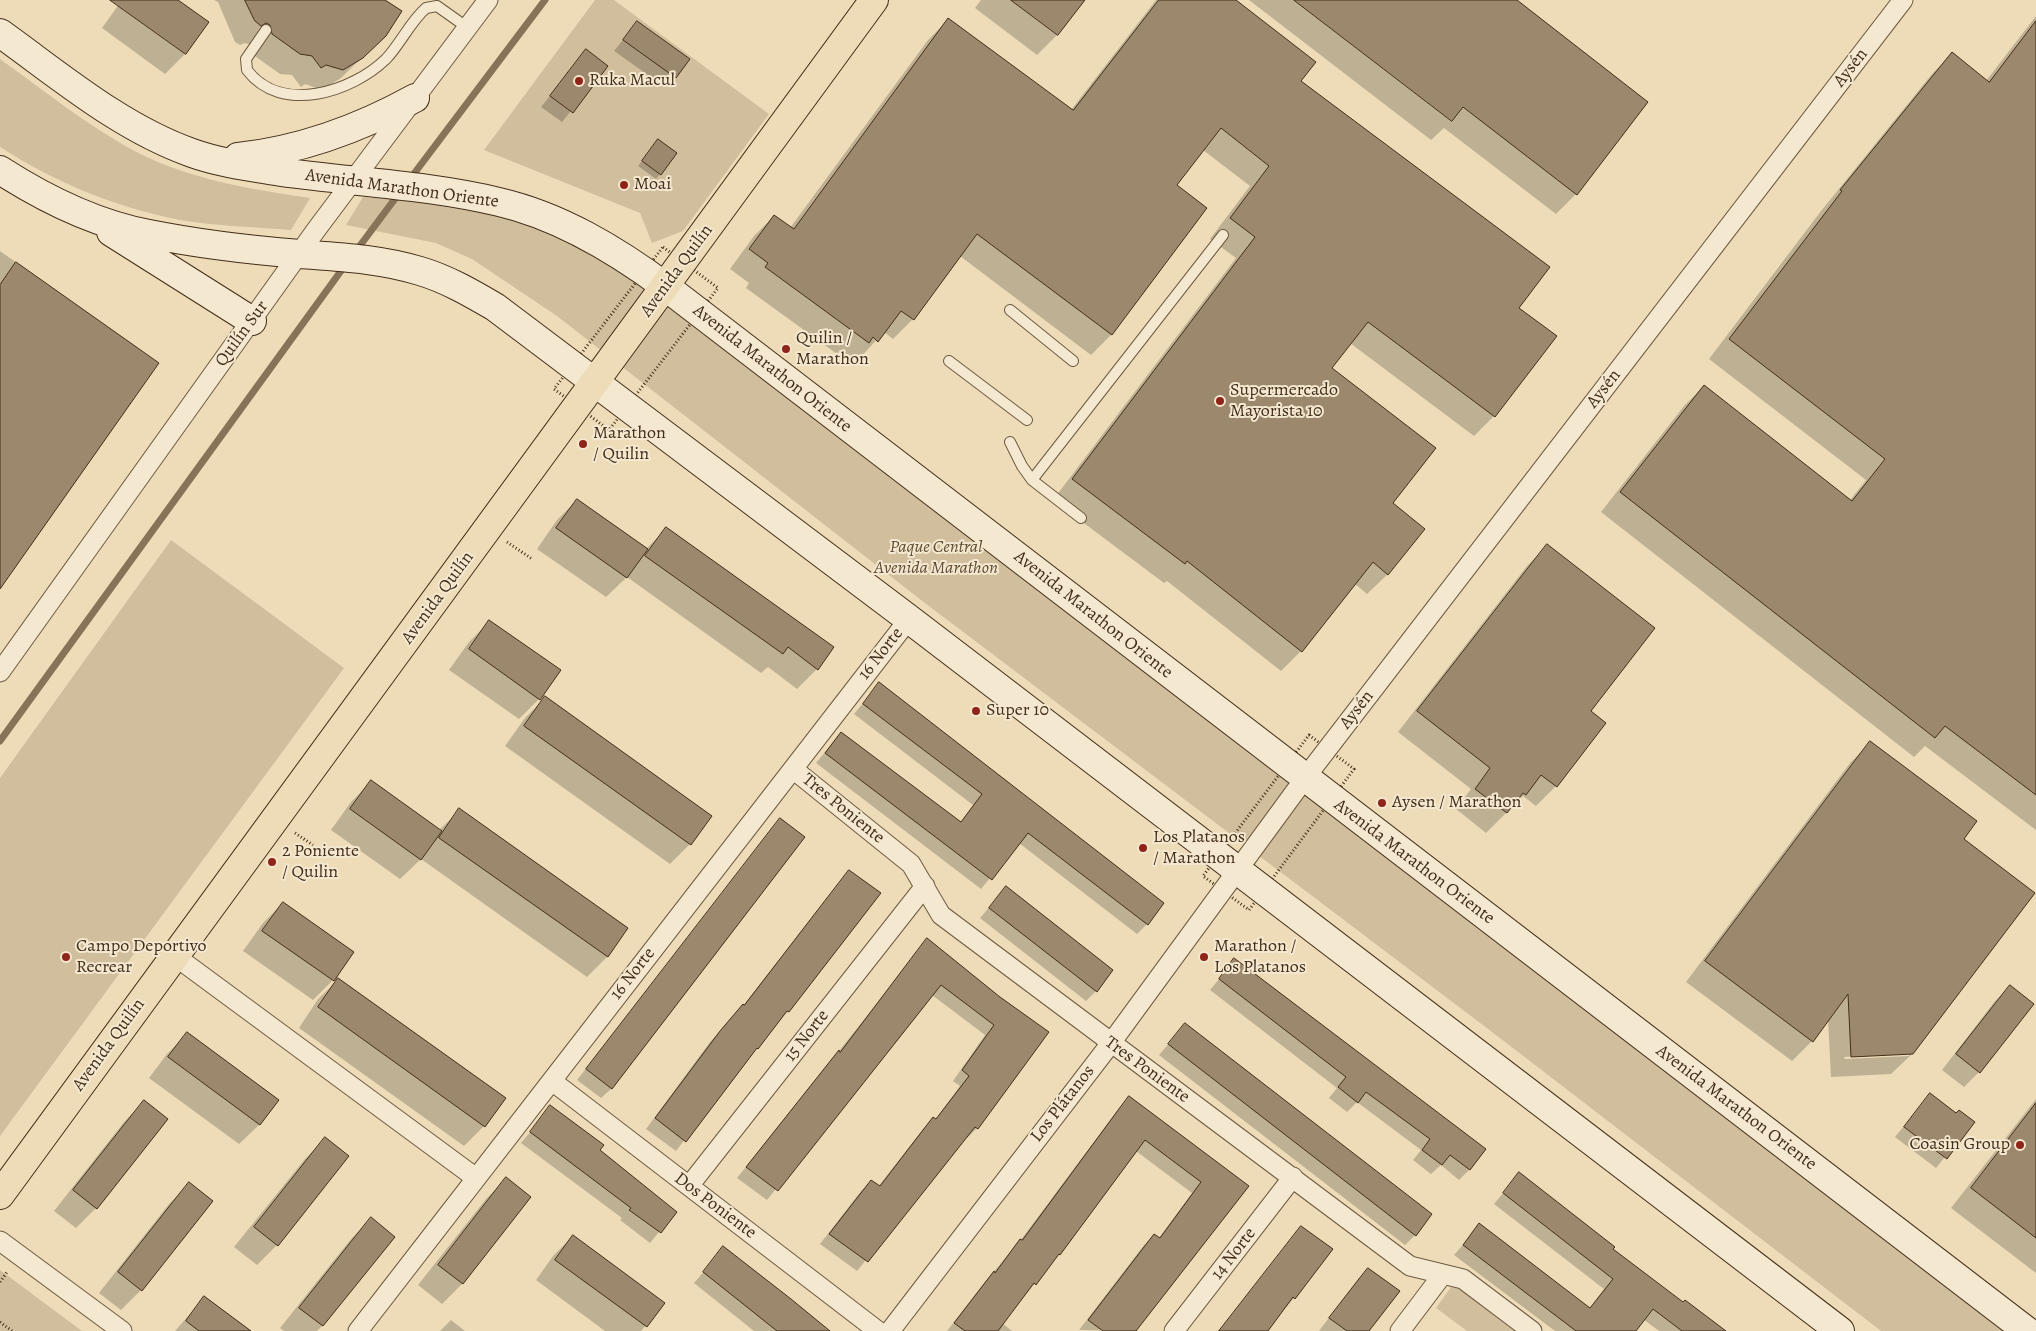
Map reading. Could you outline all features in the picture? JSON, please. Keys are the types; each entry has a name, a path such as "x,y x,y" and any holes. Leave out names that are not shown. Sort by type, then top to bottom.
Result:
{"main road":[{"name":"Avenida Quilín","path":"0,1195 666,287 874,0"},
{"name":"Avenida Marathon Oriente","path":"0,33 113,113 168,143 216,160 352,182 438,191 500,202 568,226 622,256 666,287 2027,1331"},
{"path":"216,160 257,155 318,141 364,124 415,98"},
{"path":"0,170 36,191 79,212 252,320"},
{"path":"79,212 147,234 299,254 331,255 381,262 422,271 473,294 515,322 909,619 1840,1331"}],"street":[{"name":"Quilín Sur","path":"0,672 299,254 488,0"},
{"name":"Aysén","path":"1305,778 1903,0"},
{"name":"16 Norte","path":"358,1331 909,619"},
{"name":"Tres Poniente","path":"793,769 911,864 941,914 1410,1266 1463,1278 1532,1331"},
{"name":"Los Plátanos","path":"890,1331 1111,1043 1239,871 1305,778"},
{"name":"15 Norte","path":"689,1186 925,886"},
{"path":"174,956 476,1178"},
{"name":"Dos Poniente","path":"552,1081 878,1331"},
{"name":"14 Norte","path":"1174,1331 1293,1177"},
{"path":"0,1241 122,1331"},
{"path":"1400,1331 1443,1274"}],"lane":[{"path":"266,30 246,59 247,70 268,88 295,96 330,91 344,86 372,69 385,59 426,8 437,6 468,28"},
{"path":"1032,480 1223,235"},
{"path":"1010,310 1074,362"},
{"path":"949,361 1027,420"},
{"path":"1010,442 1022,466 1032,480 1081,518"}],"path":[{"path":"0,1322 12,1331"}],"green space":[{"path":"595,0 614,0 769,114 683,231 652,243 640,213 484,150"},
{"path":"0,59 92,125 149,158 208,179 310,198 291,230 221,225 156,215 109,201 64,182 0,147"},
{"name":"Paque Central Avenida Marathon","path":"363,197 458,204 549,229 635,277 2010,1331 1881,1331 1496,1035 921,600 557,316 472,259 436,243 346,225"},
{"name":"Campo Deportivo Recrear","path":"171,540 344,668 0,1136 0,778"},
{"path":"0,1270 82,1331 0,1331"},
{"path":"1451,1287 1467,1289 1523,1331 1467,1331 1436,1308"}],"building":[{"path":"110,0 178,0 209,22 186,54"},
{"path":"245,0 385,0 402,11 386,36 363,58 343,70 326,65 321,68 312,56 300,54 272,34 270,25 266,23 261,26 255,21"},
{"path":"1011,0 1085,0 1058,35"},
{"path":"1159,0 1236,0 1316,62 1301,81 1550,267 1519,308 1557,336 1495,417 1368,322 1332,368 1436,448 1393,503 1425,529 1388,575 1373,562 1302,652 1187,561 1185,564 1072,479 1255,237 1230,218 1269,166 1221,128 1177,185 1207,208 1112,335 977,234 914,320 901,311 878,342 873,337 869,343 765,267 768,263 749,249 774,215 794,229 948,18 1073,110"},
{"path":"1294,0 1517,0 1648,102 1577,195 1463,107 1452,121"},
{"path":"637,21 690,59 676,78 623,40"},
{"path":"2036,21 2036,795 1945,726 1935,738 1620,492 1704,385 1852,501 1885,459 1729,339 1842,191 1840,190 1952,52 1989,82"},
{"name":"Ruka Macul","path":"586,49 608,66 573,113 550,96"},
{"path":"658,139 677,153 661,175 642,161"},
{"path":"16,262 159,363 0,589 0,285"},
{"path":"577,499 648,549 627,578 556,528"},
{"path":"666,527 834,647 818,670 788,647 783,654 645,556"},
{"path":"1547,544 1655,628 1591,711 1606,723 1557,787 1541,775 1526,795 1523,793 1507,813 1475,789 1490,768 1417,711"},
{"path":"489,620 561,670 540,700 469,649"},
{"path":"879,682 1164,903 1148,925 1028,833 992,880 825,753 841,732 961,822 982,794 863,704"},
{"path":"545,696 712,816 691,845 524,726"},
{"path":"1870,741 1977,821 1964,839 2035,893 1913,1054 1851,1057 1848,994 1813,1042 1705,961"},
{"path":"371,780 442,831 421,860 350,809"},
{"path":"459,808 628,928 608,957 439,838"},
{"path":"780,818 805,837 612,1089 586,1069"},
{"path":"849,870 881,893 789,1012 787,1011 757,1048 686,1142 655,1118 720,1031 744,1005"},
{"path":"1006,886 1113,970 1097,992 989,908"},
{"path":"283,902 354,952 334,981 262,931"},
{"path":"927,938 1000,997 1049,1032 978,1129 975,1127 868,1262 829,1234 871,1180 880,1186 933,1117 936,1119 969,1076 962,1070 994,1025 941,985 778,1191 746,1167 839,1050 840,1052"},
{"path":"1234,958 1486,1149 1470,1170 1450,1155 1442,1165 1422,1150 1430,1139 1366,1092 1358,1103 1338,1087 1346,1077 1219,979"},
{"path":"338,978 506,1098 485,1127 318,1007"},
{"path":"2010,985 2034,1004 1980,1073 1956,1054"},
{"path":"1185,1023 1432,1214 1416,1236 1168,1044"},
{"path":"187,1032 279,1100 260,1125 168,1057"},
{"path":"1930,1093 1956,1113 1959,1110 1975,1122 1947,1159 1904,1127"},
{"path":"1129,1096 1249,1186 1136,1331 1103,1331 1088,1320 1154,1234 1160,1238 1201,1182 1145,1140 1060,1255 1036,1285 1034,1283 998,1331 965,1331 954,1323 1020,1239 1022,1240"},
{"path":"144,1100 168,1119 97,1209 73,1190"},
{"name":"Coasin Group","path":"2036,1103 2036,1238 1971,1188"},
{"path":"550,1105 604,1145 600,1150 677,1212 661,1233 530,1132"},
{"path":"325,1137 349,1156 278,1246 254,1227"},
{"path":"1519,1172 1615,1247 1613,1249 1683,1302 1685,1300 1726,1331 1682,1331 1653,1309 1636,1331 1576,1331 1463,1245 1479,1223 1590,1308 1613,1279 1503,1193"},
{"path":"506,1177 531,1197 463,1284 438,1265"},
{"path":"189,1182 213,1201 142,1291 118,1272"},
{"path":"371,1217 395,1237 323,1326 299,1308"},
{"path":"1301,1226 1333,1249 1295,1299 1293,1297 1268,1331 1219,1331"},
{"path":"573,1235 665,1303 647,1327 555,1260"},
{"path":"723,1246 830,1331 777,1331 703,1272"},
{"path":"1368,1268 1400,1291 1369,1331 1347,1331 1329,1318"},
{"path":"204,1296 251,1331 199,1331 186,1321"}],"waterway":[{"path":"410,179 545,0"},
{"path":"356,251 400,192"},
{"path":"0,741 346,264"}],"place":[{"name":"Ruka Macul","path":"579,81"},
{"name":"Moai","path":"624,185"},
{"name":"Quilin / Marathon","path":"786,349"},
{"name":"Supermercado Mayorista 10","path":"1220,401"},
{"name":"Marathon / Quilin","path":"583,444"},
{"name":"Super 10","path":"976,711"},
{"name":"Aysen / Marathon","path":"1382,803"},
{"name":"Los Platanos / Marathon","path":"1143,848"},
{"name":"2 Poniente / Quilin","path":"272,862"},
{"name":"Campo Deportivo Recrear","path":"66,957"},
{"name":"Marathon / Los Platanos","path":"1204,957"},
{"name":"Coasin Group","path":"2020,1145"}]}
